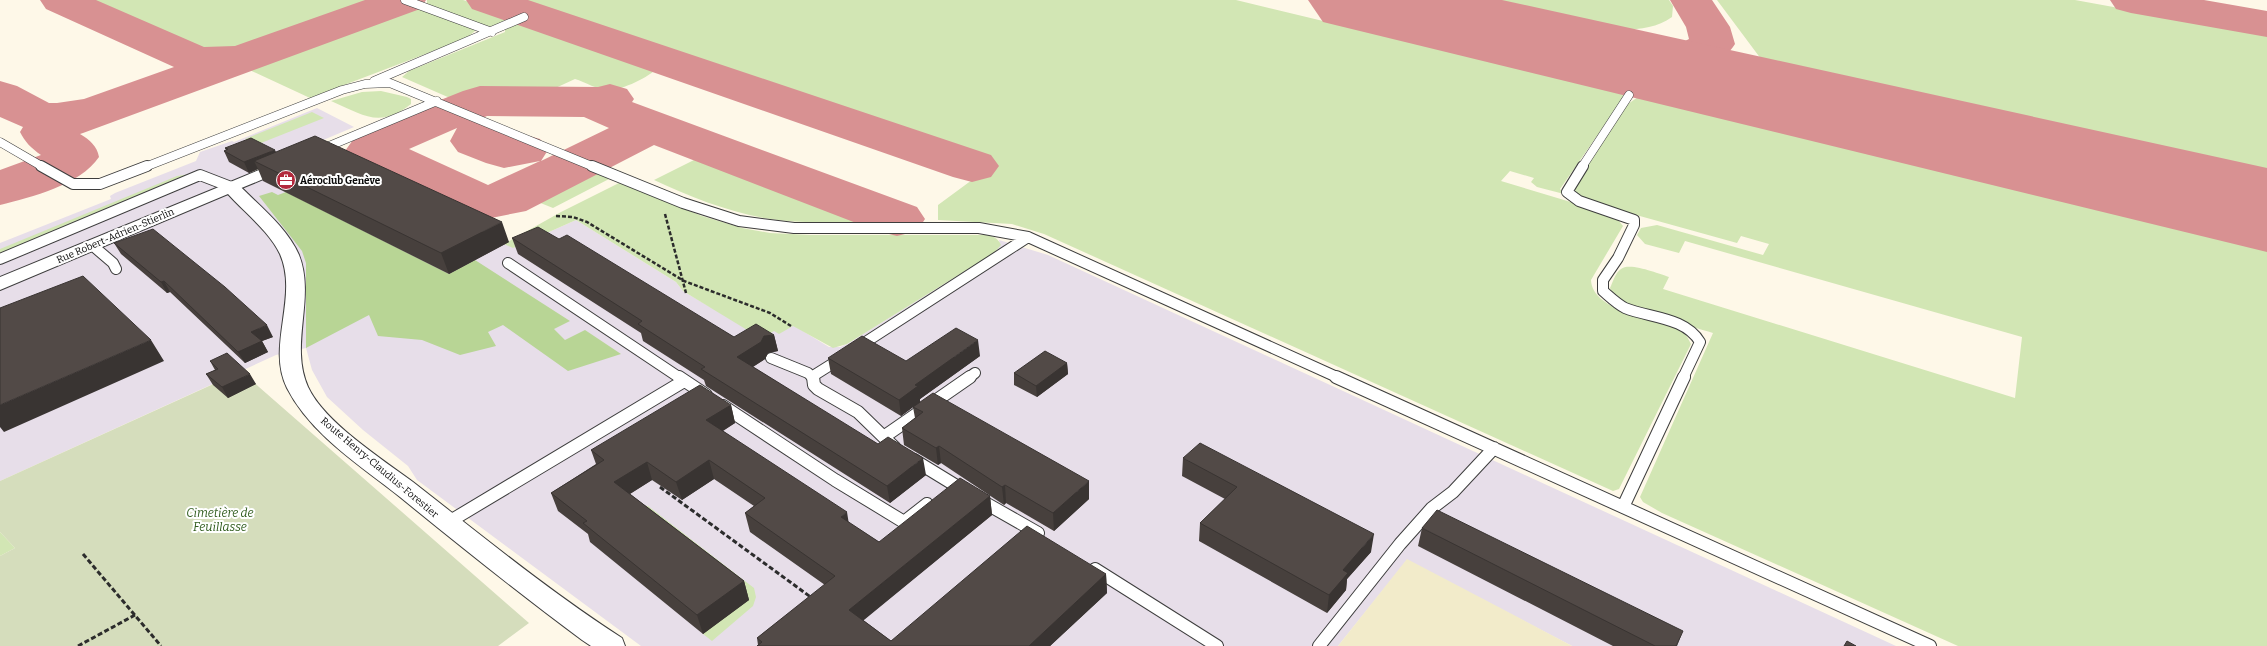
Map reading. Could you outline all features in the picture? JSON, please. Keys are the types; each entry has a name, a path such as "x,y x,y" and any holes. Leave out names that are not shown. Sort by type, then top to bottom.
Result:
{"street":[{"name":"Rue Robert-Adrien-Stierlin","path":"0,284 231,187"},
{"name":"Route Henry-Claudius-Forestier","path":"231,187 276,235 289,254 294,272 295,286 291,363 293,377 305,400 332,429 447,523 599,643"}],"lane":[{"path":"405,0 492,32"},
{"path":"0,142 73,184 100,184 342,90 365,84 492,32 524,17"},
{"path":"365,84 390,83 683,203 739,221 794,228 979,228 1028,237 1930,646"},
{"path":"1623,507 1700,342 1698,335 1689,328 1627,308 1609,297 1603,291 1603,280 1618,258 1634,225 1634,220 1624,214 1579,202 1573,199 1567,192 1568,188 1629,95"},
{"path":"317,151 437,101"},
{"path":"0,259 200,175 231,187 280,166"},
{"path":"813,376 1028,237"},
{"path":"92,245 113,263 116,270"},
{"path":"508,263 835,480 904,522 954,484"},
{"path":"771,358 813,376"},
{"path":"885,436 975,373"},
{"path":"813,376 814,385 818,389 858,412 885,436 893,447 1049,541"},
{"path":"447,523 648,404 684,381"},
{"path":"1319,646 1400,544 1432,508 1452,492 1494,448"},
{"path":"1087,564 1217,646"}],"path":[{"path":"665,214 686,293"},
{"path":"556,216 573,217 587,222 684,281 770,313 791,326"},
{"path":"660,487 817,602"},
{"path":"83,554 161,646"},
{"path":"78,646 135,615"}],"shaded area":[{"path":"317,108 354,127 250,171 267,179 509,242 513,248 576,220 676,282 683,291 710,307 774,331 793,325 829,347 840,347 847,344 994,253 1000,245 999,240 1048,255 1896,646 1572,646 1407,560 1338,646 641,646 417,480 408,466 363,430 327,397 312,370 306,348 276,355 0,481 0,243 111,199 110,196 115,193 196,161 200,152 232,141 234,142"},
{"path":"1407,559 1508,612 1572,646 1338,646"}],"green space":[{"path":"90,0 387,0 263,44 259,43 235,51 215,49 206,52"},
{"path":"427,0 463,0 519,17 500,25 487,27 427,5"},
{"path":"517,0 1236,0 1623,93 1624,97 1560,189 1564,194 1537,187 1531,182 1534,178 1510,171 1501,181 1614,215 1623,226 1591,280 1594,291 1603,300 1615,308 1644,319 1684,331 1691,344 1619,489 1613,491 1044,234 1012,224 938,220 938,205 991,166 519,6 514,2"},
{"path":"1477,0 1669,0 1673,6 1672,17 1650,27 1610,29"},
{"path":"1717,0 2075,0 2267,35 2267,174 1764,63"},
{"path":"415,7 473,27 475,31 457,42 310,98 241,66 402,8"},
{"path":"527,18 654,62 657,68 642,79 627,86 613,90 604,90 575,79 538,96 475,95 472,92 450,98 402,77 409,71 505,32 505,29"},
{"path":"381,91 407,97 411,99 411,104 400,112 380,118 362,115 331,101 362,92"},
{"path":"1638,97 2267,248 2267,646 1958,646 1662,513 1643,502 1640,497 1713,333 1640,309 1616,295 1610,288 1616,275 1625,267 1645,269 1669,277 1663,289 2015,398 2022,337 1685,241 1679,253 1645,244 1637,235 1641,228 1657,225 1763,255 1769,244 1741,236 1737,243 1575,198 1570,194 1584,169 1628,104"},
{"path":"312,112 324,118 256,145 245,139"},
{"path":"702,156 723,163 732,160 890,221 795,222 764,218 735,211 708,202 680,192 654,180"},
{"path":"586,169 609,179 553,208 528,198"},
{"path":"196,173 0,254 0,249 177,176"},
{"path":"619,183 702,216 742,228 770,233 810,235 986,235 995,238 1001,245 994,253 847,344 833,348 793,326 779,334 774,331 767,335 757,336 683,291 676,282 576,220 513,248 504,244 561,212"},
{"path":"272,192 278,195 286,192 449,274 475,260 570,321 554,329 565,340 585,330 621,354 568,371 503,325 488,332 496,346 460,355 422,340 378,336 369,315 306,348 306,263 302,251 259,196"},
{"name":"Cimetière de Feuillasse","path":"242,371 529,623 498,646 0,646 0,556 15,548 0,532 0,481"},
{"path":"637,505 648,506 754,588 756,597 753,606 712,641 703,634"},
{"path":"0,532 15,548 0,556"}],"building":[{"path":"315,136 502,222 441,253 254,161"},
{"path":"251,138 275,150 244,162 224,151 228,149 225,148"},
{"path":"538,227 559,239 567,235 734,337 756,324 774,335 764,336 761,342 737,357 878,444 888,437 923,458 887,486 701,369 705,367 638,324 642,321 512,238"},
{"path":"153,229 225,287 267,325 251,332 262,341 238,352 164,281 161,282 114,243"},
{"path":"83,276 151,340 0,405 0,308"},
{"path":"956,328 978,340 915,385 918,386 899,400 828,358 862,336 906,361"},
{"path":"1045,351 1067,363 1036,386 1014,373"},
{"path":"227,353 250,374 222,387 206,374 218,369 210,361"},
{"path":"700,385 731,405 706,420 847,512 841,517 879,542 960,478 990,496 849,610 891,641 1027,526 1106,574 1029,646 757,646 762,642 757,638 835,576 745,513 765,498 709,460 676,482 647,462 614,482 744,581 697,615 583,523 587,521 551,493 604,460 591,450"},
{"path":"933,393 1089,481 1053,513 1005,485 1002,487 939,446 936,448 902,428 923,412 913,407"},
{"path":"1200,443 1374,534 1343,570 1348,573 1329,595 1200,523 1237,487 1183,458"},
{"path":"1437,510 1683,631 1676,646 1655,646 1422,528"},
{"path":"1847,641 1856,646 1844,646"}],"taxiway":[{"path":"61,0 196,60 220,61 238,59"},
{"path":"48,137 47,134 65,122 405,0"},
{"path":"487,0 972,166"},
{"path":"1616,59 1693,55 1713,44 1708,27 1691,0"},
{"path":"2131,0 2267,24"},
{"path":"0,96 31,113 43,117 57,118 94,111"},
{"path":"610,99 600,102 480,101 376,144 371,151 481,203 506,199 636,134 643,128 641,123"},
{"path":"603,108 897,219"},
{"path":"45,132 48,137"},
{"path":"479,134 476,141 504,152 522,150"},
{"path":"0,189 57,168 73,157 72,151 48,137"}],"runway":[{"path":"1360,0 2267,210"}],"place":[{"name":"Aéroclub Genève","path":"286,180"}]}
